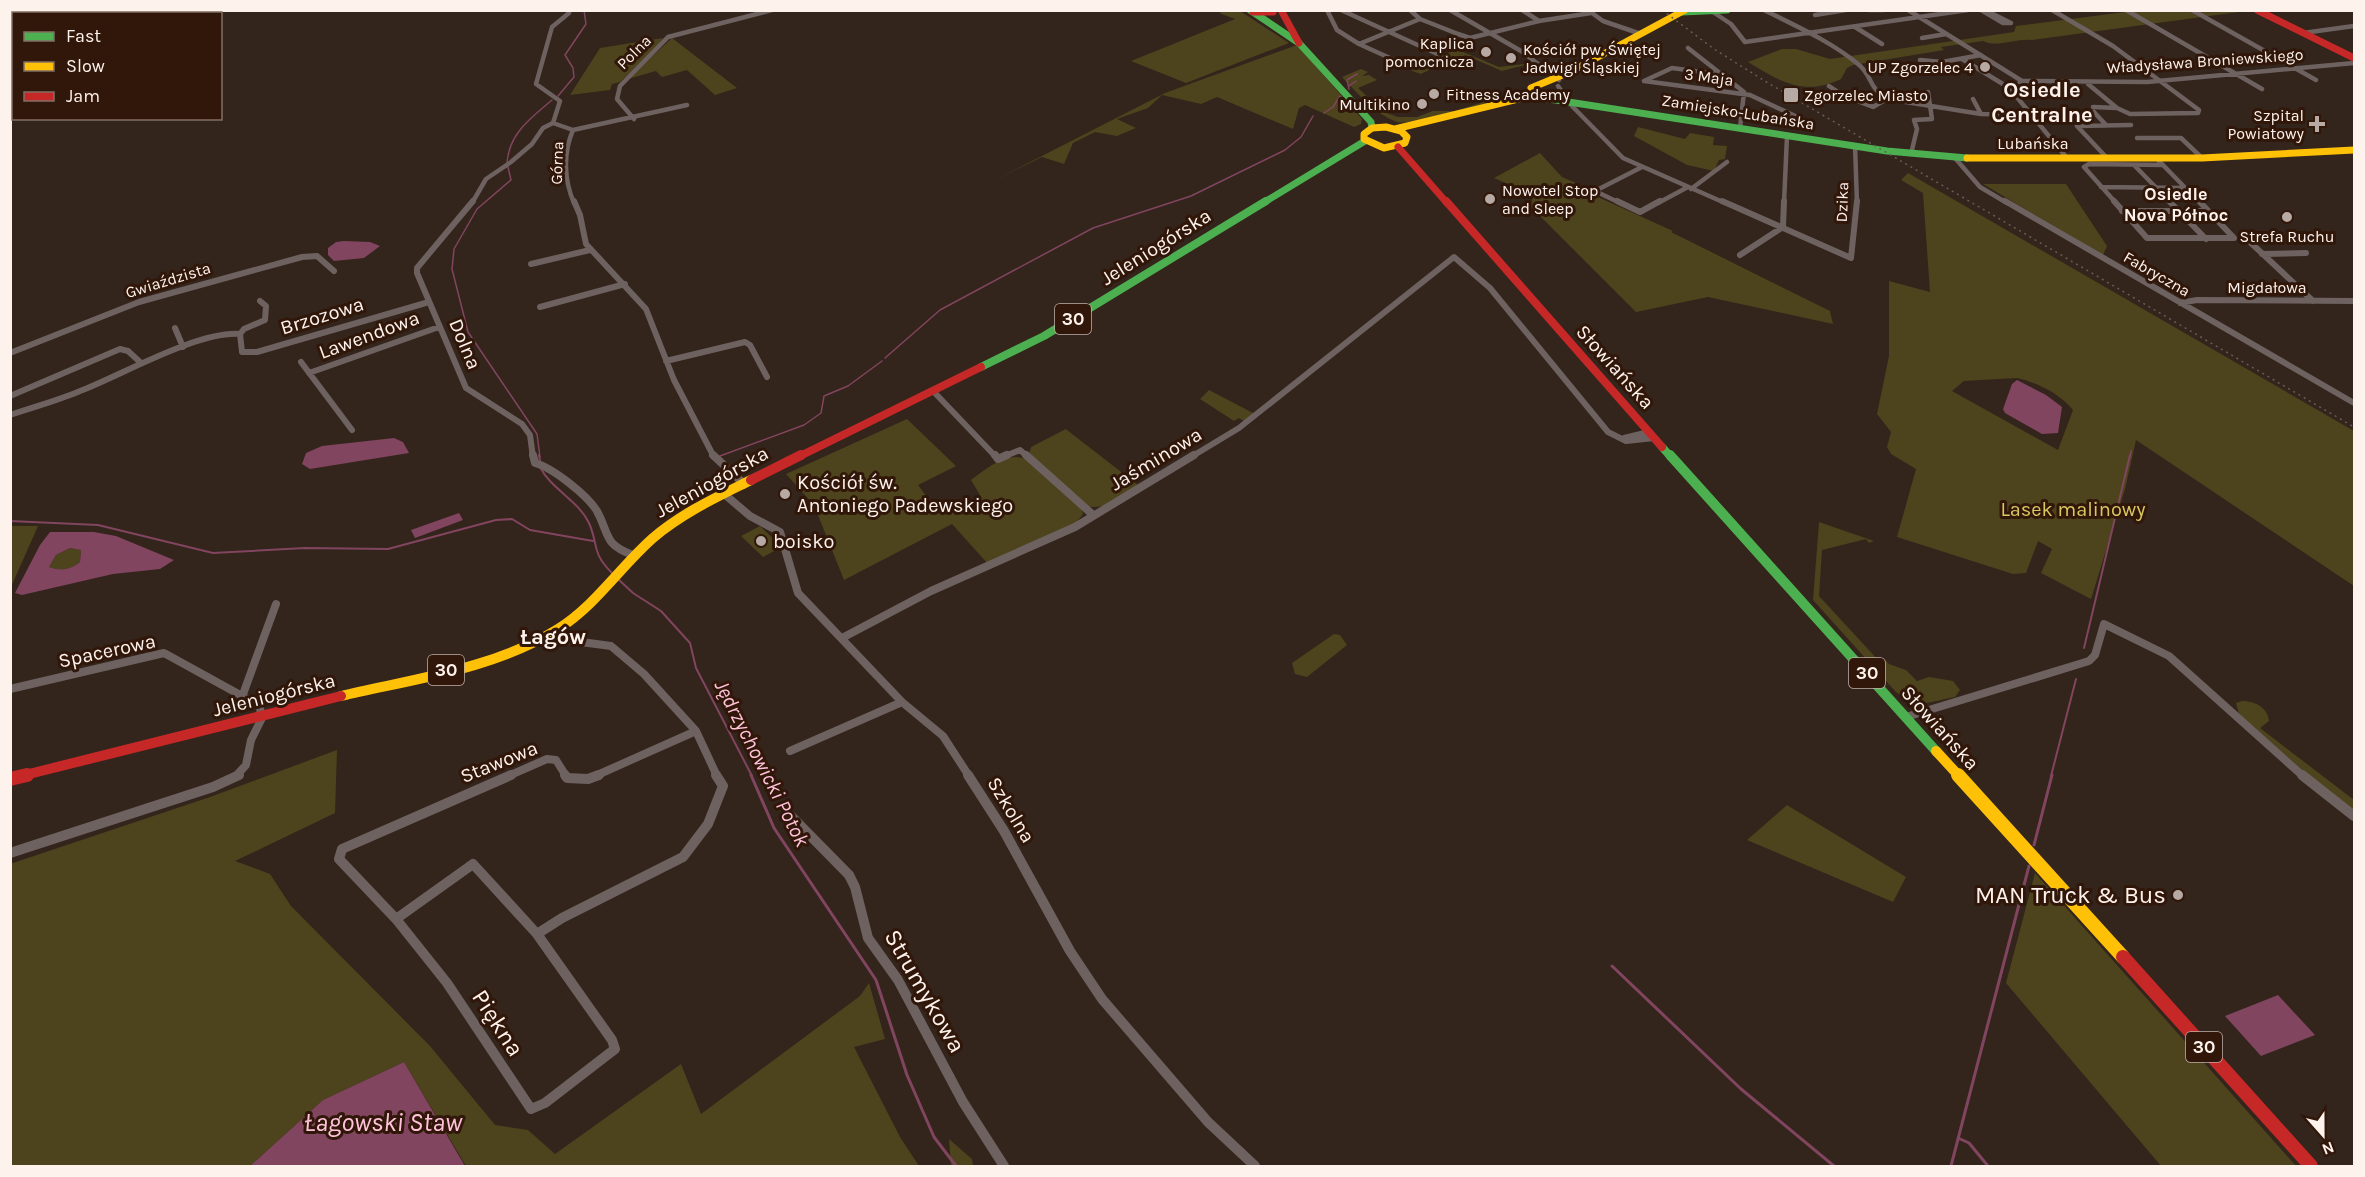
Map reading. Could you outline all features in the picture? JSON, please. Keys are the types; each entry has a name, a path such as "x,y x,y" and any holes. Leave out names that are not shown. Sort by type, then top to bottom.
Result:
{"main road":[{"path":"1406,135 1407,141 1394,147 1370,144 1364,134 1378,128 1395,129 1462,114 1532,93 1558,82 1572,71 1681,12 1727,10"},
{"path":"2257,10 2355,58"},
{"path":"1255,13 1276,11 1299,43 1378,128"},
{"path":"1255,13 1299,43"},
{"name":"Zamiejsko-Lubańska","path":"1532,93 1787,136 1911,154"},
{"path":"1395,129 1406,135 1462,114"},
{"name":"Jeleniogórska","path":"10,779 486,660 528,644 554,631 580,612 633,555 670,523 743,483 934,392 1044,336 1309,174 1370,144"},
{"name":"Słowiańska","path":"1394,147 2311,1167"},
{"name":"Lubańska","path":"1911,154 1955,158 2107,158 2159,161 2355,150"}],"street":[{"name":"Górna","path":"569,10 570,13 552,27 536,84 560,101 553,123 573,130 568,142 567,183 579,212 586,244 625,284 649,314 666,361 710,453 743,483"},
{"name":"Polna","path":"634,119 617,99 620,86 668,37 772,10"},
{"path":"1328,10 1335,28 1359,44 1414,69 1443,58 1444,55 1341,10"},
{"path":"1410,10 1420,19 1467,38 1590,12 1603,21 1641,34"},
{"path":"1450,10 1528,56 1558,82 1565,100 1617,153 1642,167 1783,227"},
{"path":"1522,10 1539,21"},
{"path":"1764,10 1811,33 1864,69 1874,91 1887,99 1981,114 2031,115"},
{"path":"1817,13 1846,10"},
{"path":"1869,10 1884,10"},
{"path":"1908,10 2022,81 2011,89"},
{"path":"1712,11 1731,24 1745,42 1968,10"},
{"path":"1983,10 2011,23 2003,23 1983,10"},
{"path":"2052,10 2113,46 2156,81 2199,110 2198,113 2136,116 2116,108 2087,83"},
{"path":"2126,10 2262,89"},
{"path":"2192,10 2316,80"},
{"path":"1359,44 1420,19"},
{"path":"2303,33 2355,26"},
{"path":"1855,27 1882,44"},
{"path":"1922,38 1946,34"},
{"path":"1688,48 1739,86 1746,95 1808,122 1800,124 1742,116"},
{"path":"1920,60 1942,64 1981,55"},
{"path":"1962,59 2011,89 2067,158"},
{"name":"Władysława Broniewskiego","path":"2022,81 2087,83 2156,81 2355,63"},
{"name":"3 Maja","path":"1724,75 1672,68 1644,81 1746,95"},
{"path":"1829,86 1844,96 1873,107 1887,99"},
{"path":"1911,154 1917,129 1914,120 1932,119 1928,92"},
{"path":"1740,128 1746,95"},
{"path":"1973,99 1981,114"},
{"path":"573,130 634,119 687,105"},
{"path":"2106,125 2093,110 2116,108"},
{"name":"Dolna","path":"553,123 543,128 532,144 511,162 486,179 472,203 417,267 417,273 466,388 479,399 516,419 528,431 535,463 548,467 592,504 597,510 606,538 633,555"},
{"path":"2107,158 2077,126 2131,125"},
{"path":"1783,227 1787,136"},
{"path":"2137,138 2181,138 2202,158"},
{"name":"Dzika","path":"1783,227 1851,258 1857,212 1855,146"},
{"name":"Fabryczna","path":"1955,158 1980,188 2355,403"},
{"path":"2159,161 2233,236 2231,239 2150,239 2084,169 2085,166 2134,165 2159,161"},
{"path":"1642,167 1595,191 1640,212 1690,188 1726,162"},
{"path":"2134,165 2206,239"},
{"path":"2101,187 2185,188"},
{"path":"2122,211 2208,211"},
{"path":"1740,255 1783,227"},
{"path":"2251,243 2313,301"},
{"path":"531,264 590,250"},
{"path":"2262,254 2306,254"},
{"name":"Gwiaździsta","path":"10,353 54,333 139,302 302,256 317,256 334,271"},
{"name":"Jaśminowa","path":"842,638 931,591 1076,527 1092,514 1145,486 1262,412 1454,257 1490,288 1608,432 1616,438 1635,442 1651,435"},
{"path":"540,307 625,284"},
{"name":"Migdałowa","path":"2180,303 2197,300 2355,301"},
{"name":"Brzozowa","path":"260,301 266,306 265,320 244,329 240,334 242,352 257,352 429,302"},
{"name":"Lawendowa","path":"309,374 439,327"},
{"path":"175,328 183,347"},
{"name":"Brzozowa","path":"10,415 79,392 141,363 183,347 227,333 240,334"},
{"path":"666,361 745,342 750,345 766,377"},
{"path":"10,396 120,349 128,351 141,363"},
{"name":"Lawendowa","path":"301,362 352,430"},
{"path":"934,392 998,459 1020,450 1092,514"},
{"name":"Szkolna","path":"723,493 750,516 781,534 792,579 798,593 902,702 943,736 1026,869 1070,951 1102,999 1208,1122 1255,1167"},
{"path":"242,697 276,604"},
{"path":"1906,717 2089,661 2095,655 2104,624 2139,639 2169,656 2304,777 2355,816"},
{"path":"537,934 582,908 683,857 696,845 712,817 723,786 710,764 696,731 644,674 611,646 566,640 554,631"},
{"name":"Spacerowa","path":"10,689 164,653 260,707 262,716"},
{"path":"790,751 902,702"},
{"path":"10,853 213,787 239,774 246,765 251,740 262,716"},
{"name":"Stawowa","path":"396,919 339,859 342,849 547,759 556,760 567,778 588,779 696,731"},
{"name":"Strumykowa","path":"787,812 849,875 855,887 868,938 898,980 963,1102 1004,1167"},
{"name":"Piękna","path":"473,864 537,934 612,1040 615,1049 545,1103 531,1108 447,983 396,919 473,864"}],"green space":[{"path":"1240,11 1289,43 1186,83 1131,61 1235,19 1219,13"},
{"path":"2133,11 2239,12 2032,40 1994,44 1983,41 1941,47 1944,50 1853,65 1847,68 1841,79 1815,87 1803,87 1781,80 1748,62 1782,49 1796,49 1830,59 2014,32 2016,26"},
{"path":"663,38 656,49 620,82 612,84 610,90 570,95 600,48"},
{"path":"672,38 737,88 715,95 687,70 662,77 656,71 628,79"},
{"path":"1297,45 1362,119 1361,124 1354,127 1305,105 1299,108 1293,129 1217,97 1201,104 1162,95 1148,108 1117,119 1136,128 1117,136 1095,132 1073,143 1064,164 1042,157 985,185 1165,93"},
{"path":"1456,49 1499,67 1533,63 1502,71 1465,55 1463,58 1457,56 1421,74 1412,71 1446,58 1446,54"},
{"path":"1361,69 1368,72 1362,76 1369,75 1377,80 1358,88 1384,112 1398,117 1417,117 1433,111 1455,111 1486,101 1489,103 1428,119 1397,122 1374,109 1342,77"},
{"path":"1638,127 1685,139 1690,133 1714,137 1713,145 1727,146 1725,159 1719,160 1714,171 1687,165 1634,136"},
{"path":"1540,153 1562,177 1592,190 1589,193 1673,231 1671,232 1830,311 1833,324 1708,297 1636,312 1530,206 1533,197 1529,193 1494,178"},
{"name":"Lasek malinowy","path":"1908,173 2354,431 2354,586 2136,440 2125,489 2091,599 2041,573 2052,549 2038,541 2026,573 2013,574 1897,537 1916,469 1891,454 1887,447 1891,432 1877,414 1889,356 1889,281 1930,292 1923,193 1901,180","holes":["2017,378 2055,394 2073,410 2058,450 1952,391 1964,381"]},
{"path":"1983,184 2066,184 2107,246 2103,255"},
{"path":"1209,390 1255,414 1245,422 1239,418 1234,421 1200,399"},
{"path":"907,419 956,466 918,485 938,511 972,508 981,497 971,480 1003,459 1018,457 1025,459 1082,510 1083,514 1074,525 988,564 952,524 844,580 814,505 786,474"},
{"path":"1066,429 1138,485 1106,505 1092,507 1085,505 1029,454 1031,447"},
{"path":"1819,522 1874,541 1869,543 1866,539 1822,550 1819,596 1879,661 1885,660 1889,664 1906,670 1917,681 1929,677 1953,681 1960,690 1955,697 1916,703 1903,697 1813,600"},
{"path":"38,526 11,587 10,527"},
{"name":"boisko","path":"760,526 782,547 763,557 741,536"},
{"path":"70,548 81,550 80,562 65,569 49,567 56,555"},
{"path":"1334,634 1340,635 1347,645 1307,677 1295,674 1292,663"},
{"path":"2251,702 2263,709 2269,721 2260,728 2354,800 2354,812 2317,783 2239,714 2236,703"},
{"path":"337,750 335,813 235,861 270,874 291,906 430,1046 495,1125 528,1130 555,1154 681,1064 701,1114 860,996 869,983 885,1039 854,1047 900,1137 919,1166 466,1166 404,1062 323,1100 250,1166 11,1166 10,864 210,797"},
{"path":"1787,805 1906,877 1893,902 1747,840"},
{"path":"2035,873 2296,1166 2161,1166 2006,983"},
{"path":"949,1139 972,1159 973,1166 951,1166"}],"water":[{"path":"336,242 370,242 380,246 364,258 334,261 328,255 328,248"},
{"path":"2017,380 2046,395 2062,407 2058,433 2042,434 2005,413 2003,409 2012,384"},
{"path":"394,438 403,442 409,453 310,469 302,464 306,453 322,446"},
{"path":"459,513 463,520 415,538 411,530"},
{"path":"50,532 94,532 116,536 174,560 160,569 113,574 22,595 15,593 40,545","holes":["70,548 81,550 80,562 73,567 61,569 49,567 56,555"]},
{"path":"2278,995 2315,1035 2261,1056 2225,1016"},
{"name":"Łagowski Staw","path":"404,1062 465,1166 250,1166 323,1100"}],"waterway":[{"name":"Jędrzychowicki Potok","path":"558,96 574,77 573,68 565,55 586,24 584,10"},
{"path":"1349,89 1347,80 1357,74"},
{"path":"1349,86 1356,81"},
{"path":"1324,113 1333,107 1340,96"},
{"name":"Jędrzychowicki Potok","path":"507,163 512,143 522,127 552,100"},
{"path":"885,358 940,310 1093,228 1191,196 1285,150 1301,137 1313,116"},
{"name":"Jędrzychowicki Potok","path":"508,167 511,180 477,209 454,249 452,269 468,332 537,434 540,457"},
{"path":"720,456 804,425 821,413 824,396 848,386 882,361"},
{"path":"2130,457 2131,451"},
{"name":"Jędrzychowicki Potok","path":"539,455 540,461"},
{"path":"2084,648 2130,455"},
{"name":"Jędrzychowicki Potok","path":"540,467 551,482 584,515 592,531 598,554 612,573"},
{"path":"10,521 98,525 213,553 305,548 388,549 496,520 512,519 530,530 593,541"},
{"name":"Jędrzychowicki Potok","path":"618,579 633,593 661,611 690,643 696,668 752,776"},
{"path":"2051,776 2076,679"},
{"name":"Jędrzychowicki Potok","path":"751,775 774,828 876,980 907,1075 934,1137 956,1166"},
{"path":"2034,845 2052,775"},
{"path":"1958,1138 2029,866"},
{"path":"1612,966 1741,1089 1834,1166"},
{"path":"1951,1166 1958,1138"},
{"path":"1958,1138 1969,1143 1988,1166"}],"railway":[{"path":"1662,10 1714,49 1768,83 2354,427"}],"traffic: fast":[{"path":"1250,10 1299,43 1371,122 1372,128"},
{"path":"1682,12 1727,10"},
{"path":"1536,97 1887,151 1967,158"},
{"path":"981,367 1044,336 1365,141"},
{"path":"1662,447 1936,751"}],"traffic: slow":[{"path":"1531,88 1572,71 1685,10"},
{"path":"1395,129 1527,97"},
{"path":"1386,127 1401,131 1407,137 1405,143 1384,148 1364,139 1364,134 1372,128 1386,127"},
{"path":"1967,158 2202,158 2354,150"},
{"path":"341,696 453,670 508,653 534,642 558,629 584,609 641,549 676,520 751,480"},
{"path":"1936,751 2123,957"}],"traffic: jam":[{"path":"1281,10 1299,43"},
{"path":"2257,10 2354,58"},
{"path":"1253,12 1273,12"},
{"path":"1398,147 1662,447"},
{"path":"751,480 981,367"},
{"path":"10,779 341,696"},
{"path":"2123,957 2311,1166"}],"place":[{"name":"Kaplica pomocnicza","path":"1486,52"},
{"name":"Kościół pw. Świętej Jadwigi Śląskiej","path":"1511,58"},
{"name":"UP Zgorzelec 4","path":"1985,67"},
{"name":"Fitness Academy","path":"1434,94"},
{"name":"Zgorzelec Miasto","path":"1791,95"},
{"name":"Multikino","path":"1422,104"},
{"name":"Szpital Powiatowy","path":"2317,124"},
{"name":"Nowotel Stop and Sleep","path":"1490,199"},
{"name":"Strefa Ruchu","path":"2287,217"},
{"name":"Kościół św. Antoniego Padewskiego","path":"785,494"},
{"name":"boisko","path":"761,541"},
{"name":"MAN Truck & Bus","path":"2178,895"}],"district":[{"name":"Osiedle Centralne","path":"2042,102"},
{"name":"Osiedle Nova Północ","path":"2176,204"},
{"name":"Łagów","path":"553,637"}]}
